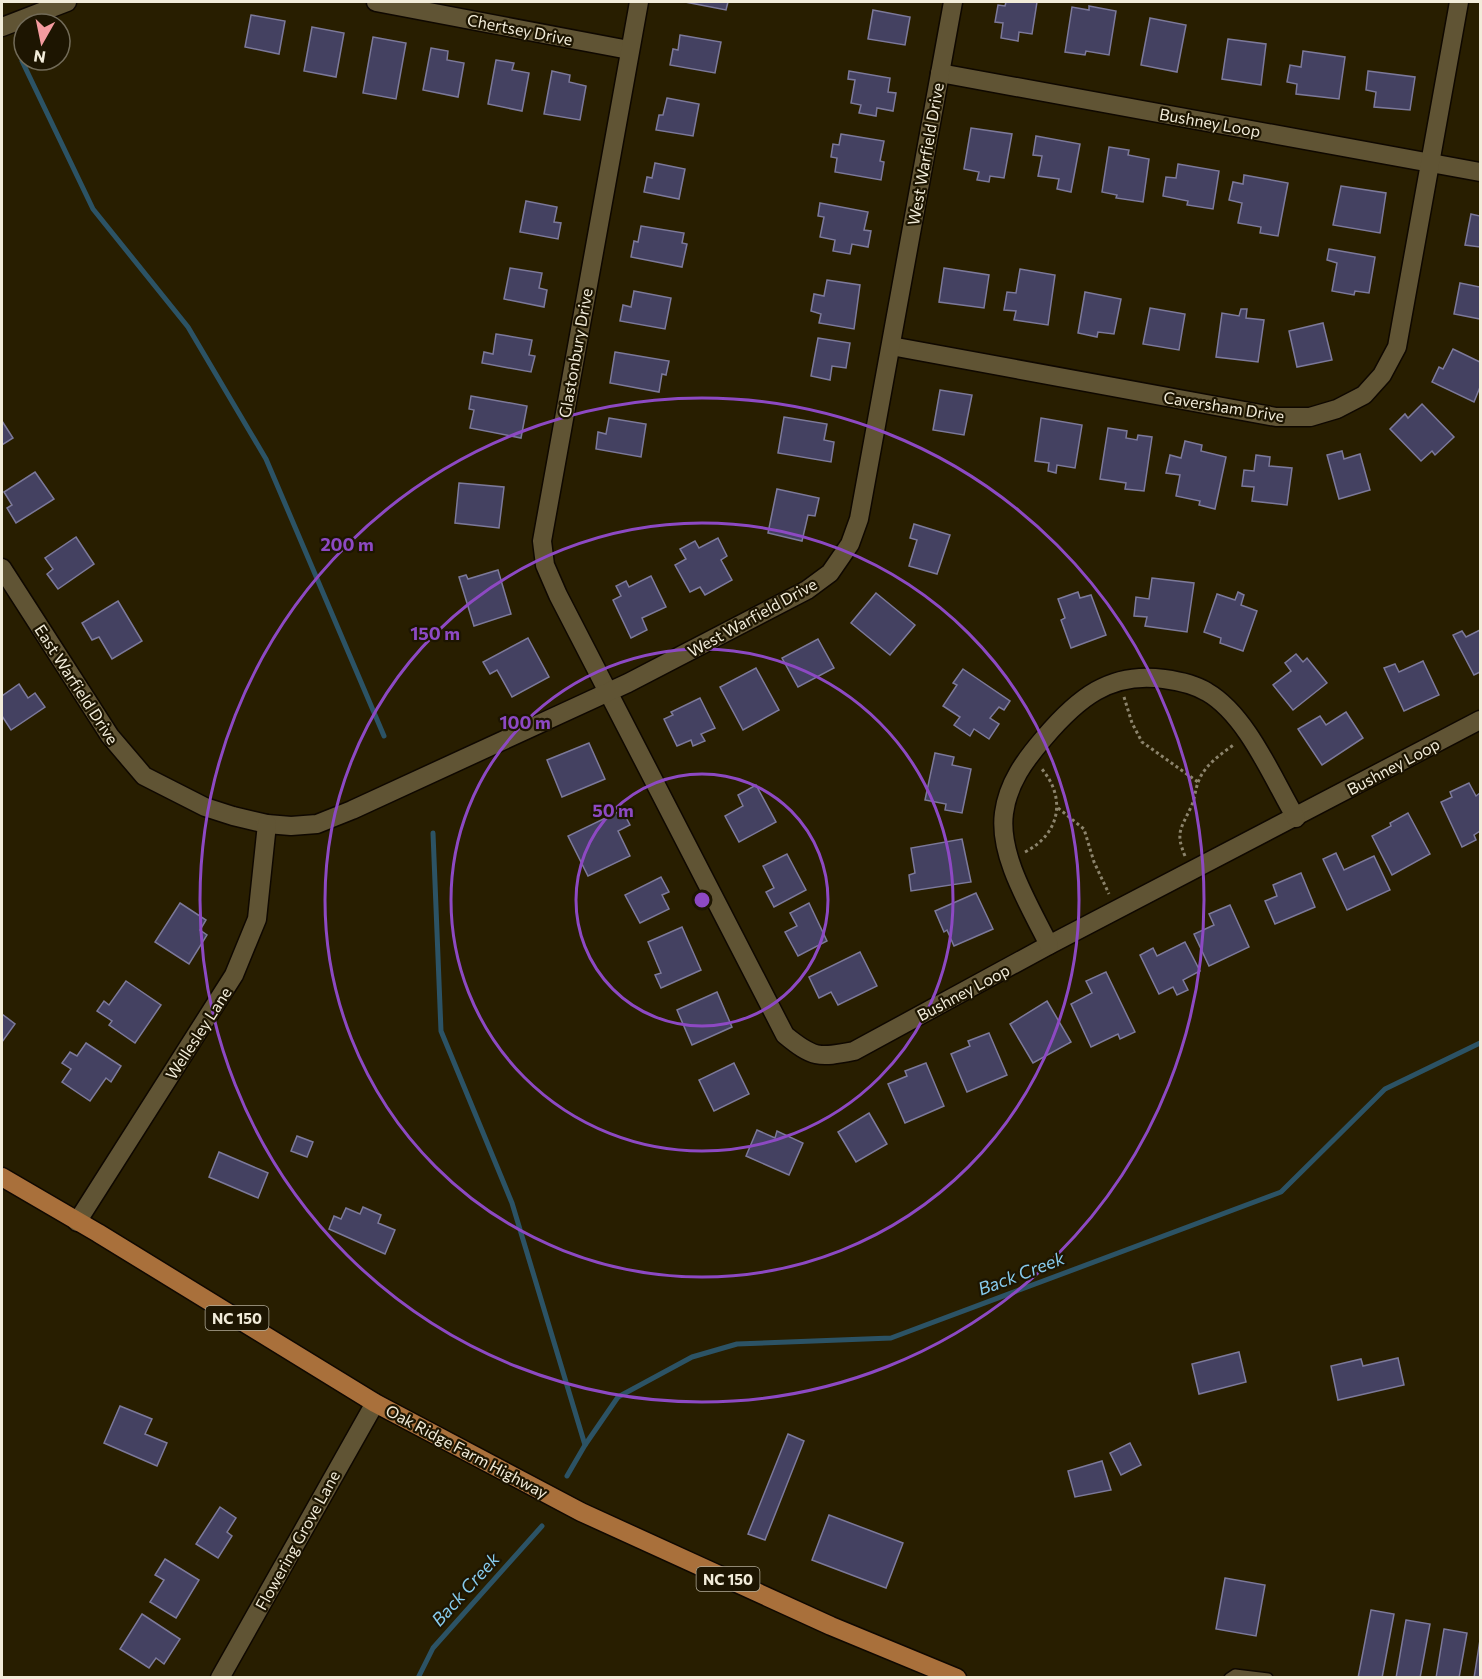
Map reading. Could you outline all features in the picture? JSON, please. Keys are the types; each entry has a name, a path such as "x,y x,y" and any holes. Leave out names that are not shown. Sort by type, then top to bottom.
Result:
{"main road":[{"name":"Oak Ridge Farm Highway","path":"2,1177 99,1233 375,1403 581,1512 831,1626 957,1677"}],"street":[{"path":"2,27 67,2"},
{"name":"Chertsey Drive","path":"376,2 629,50"},
{"name":"Glastonbury Drive","path":"608,692 558,595 545,565 542,541 639,2"},
{"name":"West Warfield Drive","path":"267,824 291,826 317,824 352,810 608,692 807,590 830,573 850,544 859,519 953,2"},
{"name":"Caversham Drive","path":"891,346 1276,417 1310,417 1337,409 1364,394 1382,375 1397,347 1459,2"},
{"name":"Bushney Loop","path":"940,73 1480,172"},
{"name":"East Warfield Drive","path":"2,568 110,736 144,776 205,807 267,824"},
{"path":"1049,945 1011,865 1005,843 1003,815 1017,771 1064,714 1092,692 1116,681 1150,677 1182,682 1207,692 1224,704 1242,724 1296,818"},
{"name":"Bushney Loop","path":"608,692 785,1035 807,1053 830,1055 854,1051 1049,945 1480,720"},
{"name":"Wellesley Lane","path":"77,1222 234,975 257,919 267,824"},
{"name":"Flowering Grove Lane","path":"220,1677 375,1403"}],"lane":[{"path":"1229,1677 1235,1674 1268,1677"}],"path":[{"path":"1124,696 1132,723 1142,742 1198,782"},
{"path":"1185,856 1179,840 1179,832 1192,805 1198,782 1203,772 1235,744"},
{"path":"1024,853 1043,838 1054,822 1058,808 1051,781 1040,767"},
{"path":"1058,808 1084,829 1094,862 1110,895"}],"building":[{"path":"685,2 728,2 726,10"},
{"path":"1006,2 1037,2 1032,34 1019,32 1018,41 1001,38 1003,23 995,22 998,5 1005,6"},
{"path":"1089,6 1116,11 1109,55 1086,51 1085,55 1065,52 1072,7 1089,10"},
{"path":"873,10 910,17 905,45 868,39"},
{"path":"251,15 285,21 279,54 245,47"},
{"path":"1150,18 1186,25 1177,72 1141,65"},
{"path":"312,27 344,33 336,77 304,71"},
{"path":"680,35 721,42 715,73 670,65 673,49 678,50"},
{"path":"373,37 406,43 396,99 363,93"},
{"path":"1228,39 1266,44 1261,85 1222,79"},
{"path":"431,48 448,51 447,60 464,63 458,97 423,90"},
{"path":"1303,51 1345,57 1339,99 1296,94 1297,84 1287,82 1290,65 1301,67"},
{"path":"496,60 514,63 512,70 529,73 522,111 488,104"},
{"path":"552,71 570,75 569,82 586,86 580,120 544,114"},
{"path":"849,71 890,78 888,92 896,93 893,111 877,108 876,116 859,113 861,105 851,103 855,80 848,79"},
{"path":"1368,71 1415,77 1410,110 1374,107 1376,92 1366,90"},
{"path":"667,98 699,104 693,136 656,130 659,115 663,115"},
{"path":"971,128 1012,134 1004,178 990,176 989,182 977,180 979,172 964,169"},
{"path":"841,134 884,141 880,161 884,162 881,180 835,172 837,158 831,157 833,144 839,145"},
{"path":"1036,136 1080,144 1071,192 1057,189 1059,179 1038,176 1042,156 1033,155"},
{"path":"1109,147 1129,150 1128,155 1149,159 1143,202 1116,198 1117,195 1102,192"},
{"path":"655,163 685,169 679,199 644,192 647,177 652,178"},
{"path":"1178,164 1219,171 1213,209 1187,205 1188,201 1163,196 1166,177 1176,178"},
{"path":"1244,175 1288,183 1278,236 1260,233 1261,227 1238,223 1242,203 1229,200 1233,182 1243,184"},
{"path":"1341,186 1386,193 1380,233 1333,225"},
{"path":"526,201 557,207 554,222 561,223 558,239 520,232"},
{"path":"820,203 868,212 864,230 871,231 868,247 852,244 850,254 833,251 835,240 820,237 824,217 818,216"},
{"path":"1471,214 1480,216 1480,247 1465,245"},
{"path":"641,226 684,233 682,243 687,244 682,267 631,257 634,241 638,242"},
{"path":"1329,249 1375,257 1369,293 1355,291 1354,295 1332,291 1337,263 1327,260"},
{"path":"510,268 542,273 539,288 547,290 544,307 504,299"},
{"path":"944,268 989,275 984,308 939,302"},
{"path":"1020,269 1055,275 1048,325 1014,320 1016,311 1004,310 1007,292 1016,293"},
{"path":"827,280 860,285 854,329 819,323 821,314 811,311 814,294 824,296"},
{"path":"1460,283 1480,287 1480,319 1454,314"},
{"path":"634,291 671,298 665,329 620,321 623,305 631,307"},
{"path":"1085,292 1121,299 1114,334 1098,332 1097,337 1078,333"},
{"path":"1150,308 1185,314 1179,350 1143,344"},
{"path":"1241,309 1247,309 1246,318 1264,320 1258,362 1216,357 1222,313 1239,316"},
{"path":"1323,323 1332,360 1297,367 1289,331"},
{"path":"496,334 532,340 529,355 535,356 531,372 482,363 484,352 493,354"},
{"path":"818,338 850,343 846,368 832,366 830,380 811,376"},
{"path":"1453,349 1480,362 1480,387 1474,402 1432,382 1439,367 1443,369"},
{"path":"615,352 669,361 666,375 662,374 659,392 610,383"},
{"path":"940,390 972,395 964,435 933,430"},
{"path":"471,396 527,406 521,438 470,428 474,410 469,409"},
{"path":"1422,404 1454,437 1435,455 1432,451 1421,461 1390,429 1405,414 1408,418"},
{"path":"784,417 827,424 824,440 834,442 831,462 778,453"},
{"path":"609,418 646,424 641,457 596,449 598,432 606,434"},
{"path":"1041,418 1082,425 1075,468 1057,465 1056,473 1048,471 1049,463 1035,461"},
{"path":"2,421 13,438 2,445"},
{"path":"1108,428 1127,431 1126,438 1137,440 1138,435 1152,437 1144,491 1125,489 1126,483 1100,479"},
{"path":"1185,441 1202,445 1201,451 1226,457 1215,509 1199,505 1200,501 1176,496 1180,475 1166,473 1170,455 1181,458"},
{"path":"1342,451 1344,459 1360,454 1370,490 1339,499 1327,455"},
{"path":"1256,455 1270,457 1269,466 1292,468 1287,505 1252,501 1254,487 1242,486 1244,470 1254,471"},
{"path":"35,472 54,499 16,523 7,508 12,505 4,492"},
{"path":"459,483 504,487 499,528 455,523"},
{"path":"777,489 819,498 815,516 808,515 802,541 768,533"},
{"path":"914,524 950,535 937,574 909,566 917,540 910,538"},
{"path":"76,537 94,564 58,589 47,574 53,569 45,558"},
{"path":"718,538 727,556 721,560 732,580 705,595 700,587 690,592 675,565 686,559 680,549 695,541 699,548"},
{"path":"498,570 511,614 474,626 459,577 466,575 468,579"},
{"path":"651,576 666,607 642,618 647,630 631,638 613,600 621,596 616,586 626,581 629,587"},
{"path":"1152,578 1194,583 1187,632 1145,626 1147,617 1134,616 1136,597 1149,599"},
{"path":"1078,592 1080,598 1091,595 1106,635 1071,648 1061,620 1065,618 1058,599"},
{"path":"1238,592 1244,595 1241,605 1257,611 1243,651 1220,643 1221,638 1204,632 1217,594 1235,600"},
{"path":"876,593 915,625 890,655 851,623"},
{"path":"118,601 142,641 112,659 99,637 92,640 82,623"},
{"path":"1480,630 1480,672 1474,675 1453,635 1462,631 1466,637"},
{"path":"528,638 549,677 512,697 497,670 490,674 483,662"},
{"path":"818,639 834,668 798,687 782,658"},
{"path":"1296,654 1303,662 1307,658 1327,683 1293,710 1273,685 1291,671 1285,663"},
{"path":"1423,661 1439,695 1404,711 1384,668 1395,664 1399,672"},
{"path":"756,668 779,710 743,730 720,687"},
{"path":"963,669 1010,701 1004,710 999,707 990,718 999,724 989,739 974,729 970,736 954,725 960,717 943,706 957,685 953,683"},
{"path":"19,684 28,698 35,693 45,707 11,730 2,716 2,696"},
{"path":"700,698 715,728 701,734 705,741 693,746 691,740 677,746 664,719 673,715 671,712"},
{"path":"1346,712 1363,738 1322,765 1298,729 1320,716 1326,725"},
{"path":"589,743 605,779 562,797 547,760"},
{"path":"935,753 954,757 952,765 971,769 962,813 945,810 946,804 925,800"},
{"path":"1469,783 1476,796 1480,793 1480,831 1474,835 1476,840 1462,847 1441,802 1452,797 1450,792"},
{"path":"756,785 776,822 739,842 725,816 743,806 738,795"},
{"path":"622,810 630,825 618,831 630,856 588,876 568,836"},
{"path":"1408,813 1430,854 1392,875 1372,836 1391,826 1390,823"},
{"path":"962,839 971,882 911,891 909,875 915,873 911,848"},
{"path":"1336,853 1344,870 1374,856 1390,890 1347,910 1323,859"},
{"path":"787,854 806,890 774,907 766,892 774,888 763,866"},
{"path":"1301,873 1315,907 1275,924 1265,901 1277,896 1273,885"},
{"path":"661,877 669,892 662,895 669,909 640,923 625,895"},
{"path":"976,893 993,929 954,946 947,930 944,932 935,911"},
{"path":"180,903 206,920 200,930 207,935 189,964 155,942"},
{"path":"809,903 827,941 798,956 785,932 797,926 790,913"},
{"path":"1230,905 1249,947 1209,966 1194,934 1214,925 1209,914"},
{"path":"682,927 701,970 661,988 655,975 661,973 648,942"},
{"path":"1185,942 1200,971 1183,980 1188,990 1177,995 1173,987 1159,994 1140,955 1153,948 1157,956"},
{"path":"860,952 877,986 838,1005 831,992 819,998 809,977"},
{"path":"1106,972 1135,1032 1120,1039 1118,1034 1091,1047 1071,1004 1092,993 1086,981"},
{"path":"126,981 161,1005 135,1043 109,1025 112,1021 97,1011 104,1001 109,1005"},
{"path":"717,992 732,1027 692,1045 677,1010"},
{"path":"1047,1001 1071,1042 1033,1063 1010,1024"},
{"path":"2,1014 15,1024 2,1042"},
{"path":"989,1033 1007,1075 967,1092 951,1054 970,1046 968,1041"},
{"path":"86,1043 121,1066 111,1082 106,1078 90,1101 62,1082 71,1069 62,1063 70,1052 77,1056"},
{"path":"734,1063 749,1094 714,1111 699,1080"},
{"path":"926,1063 944,1106 905,1123 888,1084 907,1076 905,1071"},
{"path":"869,1113 887,1144 856,1162 838,1132"},
{"path":"757,1130 775,1138 777,1131 803,1143 789,1175 746,1156"},
{"path":"297,1136 313,1142 307,1157 291,1151"},
{"path":"219,1152 268,1173 258,1198 209,1177"},
{"path":"363,1207 381,1215 378,1223 395,1230 385,1254 329,1229 334,1216 341,1219 346,1208 360,1214"},
{"path":"1239,1352 1246,1382 1199,1394 1192,1364"},
{"path":"1398,1358 1404,1385 1338,1400 1331,1366 1361,1359 1363,1366"},
{"path":"120,1406 152,1419 145,1434 167,1443 157,1466 104,1443"},
{"path":"788,1434 804,1441 765,1540 748,1534"},
{"path":"1130,1443 1141,1465 1121,1475 1110,1453"},
{"path":"1102,1461 1111,1490 1075,1497 1068,1471"},
{"path":"220,1507 236,1518 227,1532 232,1536 218,1558 196,1544"},
{"path":"829,1515 903,1543 886,1588 812,1560"},
{"path":"165,1559 199,1580 176,1618 150,1602 164,1580 155,1575"},
{"path":"1225,1578 1265,1585 1256,1636 1216,1629"},
{"path":"1371,1610 1394,1614 1382,1678 1358,1678"},
{"path":"142,1614 180,1639 164,1664 156,1658 149,1668 120,1649"},
{"path":"1406,1620 1430,1624 1420,1678 1396,1678"},
{"path":"1444,1629 1467,1633 1459,1678 1436,1678"},
{"path":"1480,1640 1480,1678 1474,1678"}],"waterway":[{"path":"27,72 93,209 188,327 266,459 384,736"},
{"path":"433,833 441,1031 512,1203 585,1445"},
{"name":"Back Creek","path":"567,1476 618,1397 692,1357 737,1344 891,1338 1281,1192 1385,1089 1480,1043"},
{"name":"Back Creek","path":"418,1678 433,1648 542,1526"}]}
